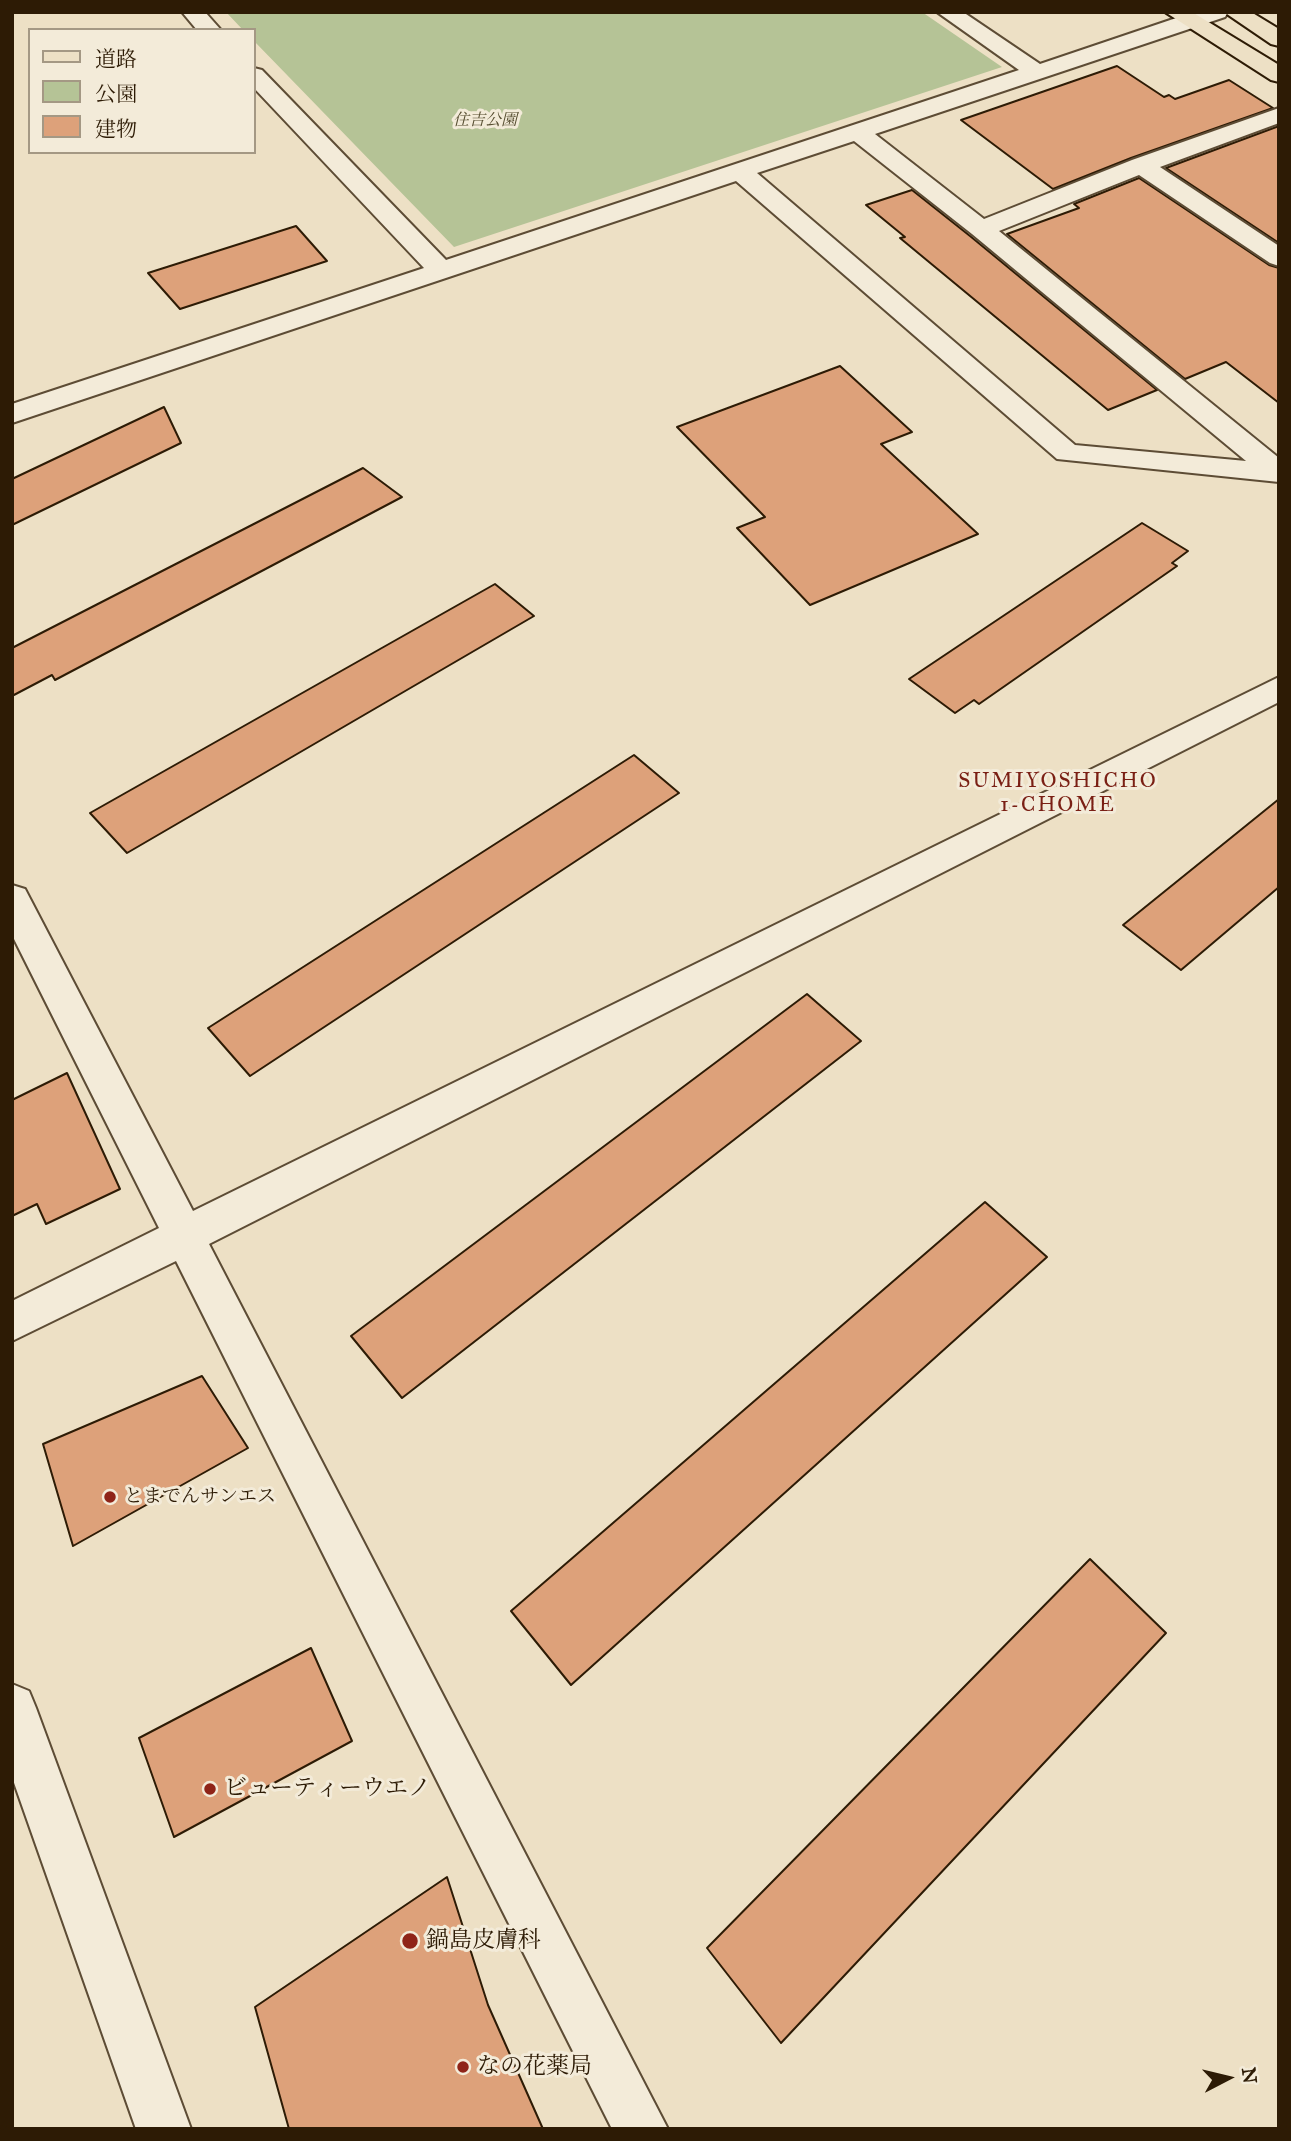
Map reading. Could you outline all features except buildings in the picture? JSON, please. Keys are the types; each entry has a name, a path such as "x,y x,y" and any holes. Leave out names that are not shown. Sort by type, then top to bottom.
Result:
{"main road":[{"path":"1235,12 1279,39"},
{"path":"1184,17 1279,75"}],"street":[{"path":"193,12 208,28"},
{"path":"948,12 1037,72"},
{"path":"12,414 1037,72 1184,17 1217,12"},
{"path":"256,77 441,271"},
{"path":"981,229 1141,165 1279,115"},
{"path":"856,131 981,229 1279,473"},
{"path":"1141,165 1279,258"},
{"path":"741,172 1067,453 1279,473"},
{"path":"12,1321 187,1236 1279,688"},
{"path":"12,899 187,1236 641,2129"},
{"path":"12,1708 22,1768 164,2129"}],"green space":[{"name":"住吉公園","path":"226,12 922,12 1002,67 454,247 256,43 256,28 241,28"}],"place":[{"name":"とまでんサンエス","path":"110,1497"},
{"name":"ビューティーウエノ","path":"210,1789"},
{"name":"鍋島皮膚科","path":"410,1941"},
{"name":"なの花薬局","path":"463,2067"}],"district":[{"name":"SUMIYOSHICHO 1-CHOME","path":"1058,794"}]}
